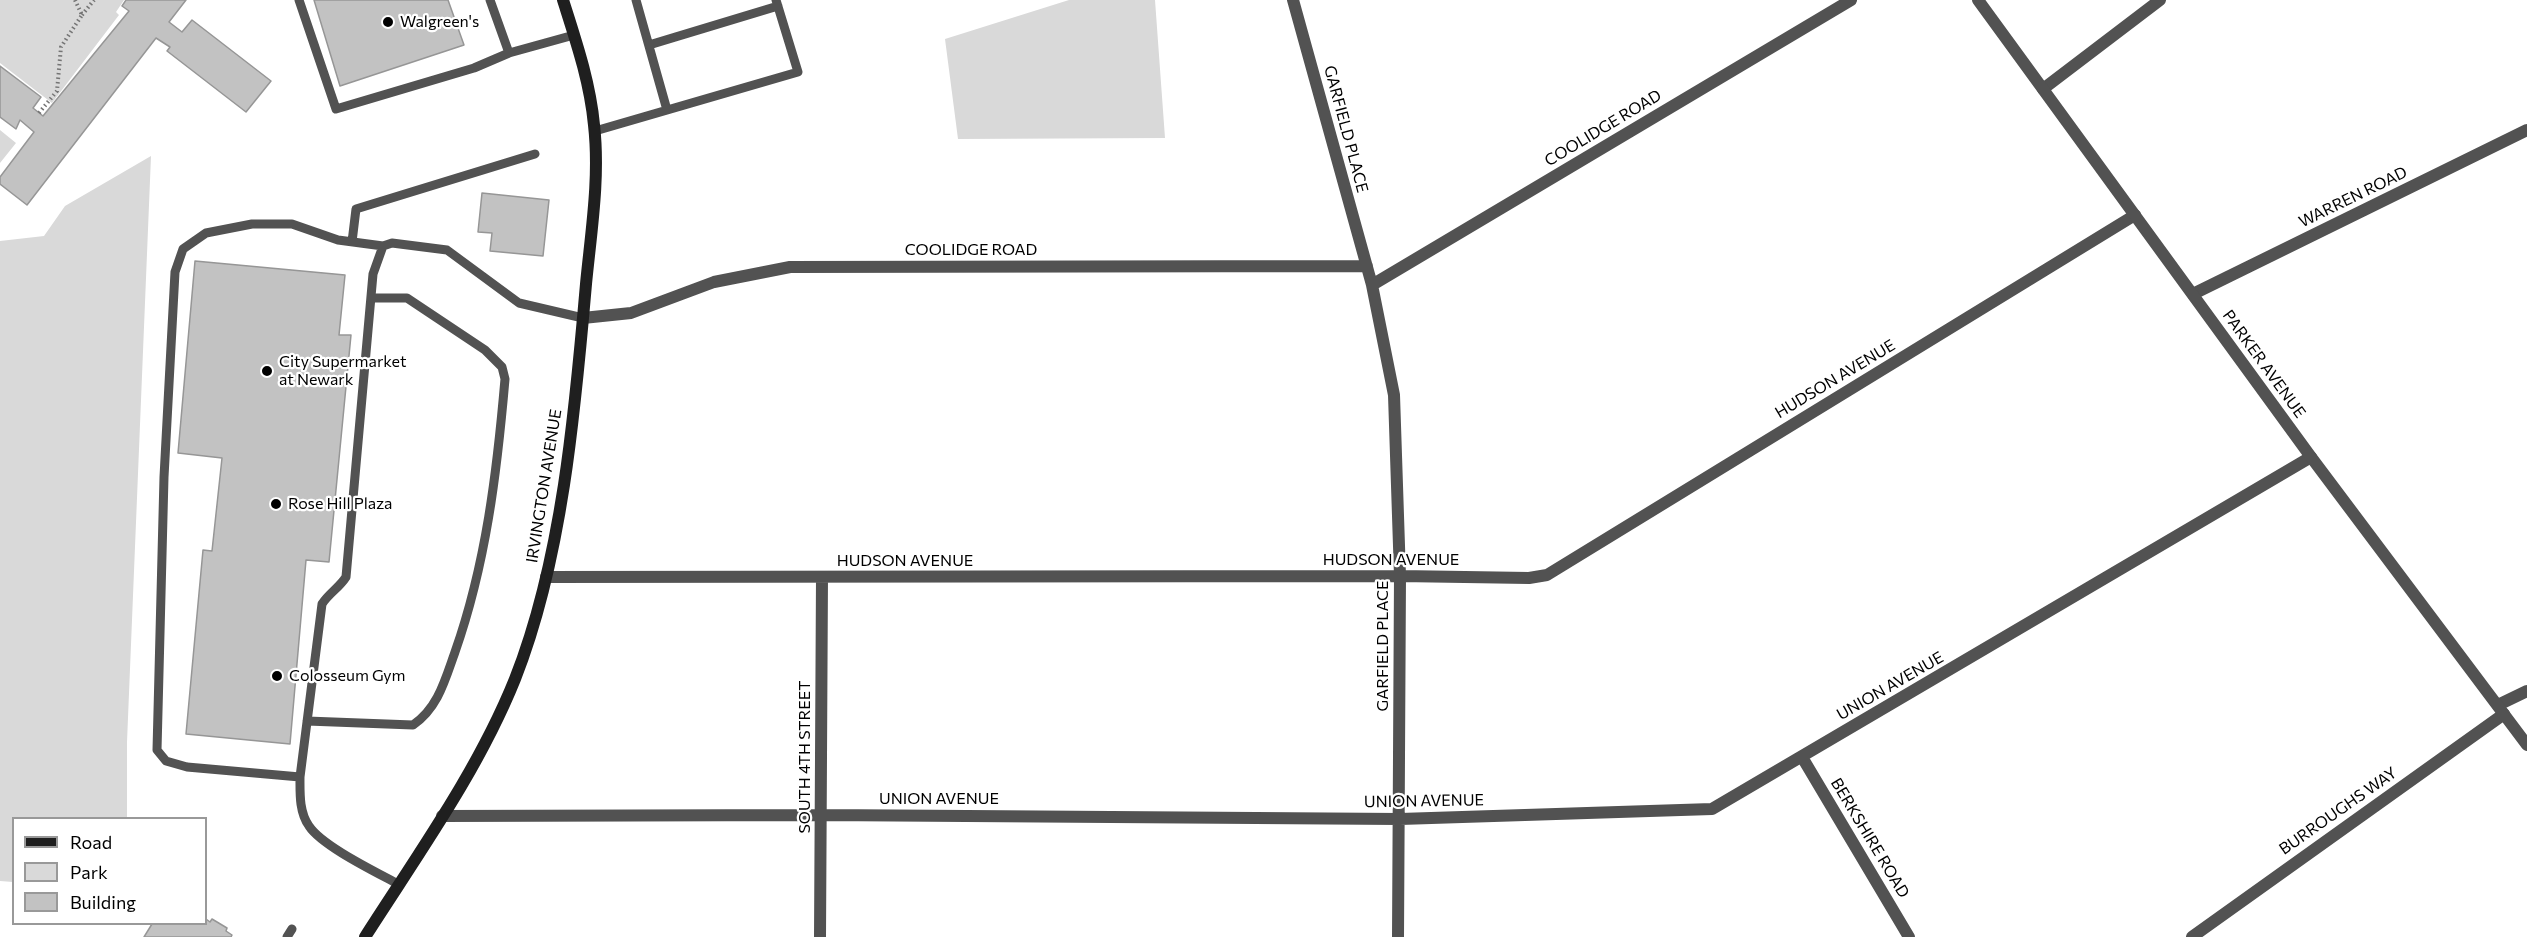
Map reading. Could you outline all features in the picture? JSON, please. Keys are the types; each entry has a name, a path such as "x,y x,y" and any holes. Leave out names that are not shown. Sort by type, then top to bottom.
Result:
{"main road":[{"name":"IRVINGTON AVENUE","path":"364,937 442,816 500,713 531,633 546,577 567,465 595,187 595,131 589,90 563,0"}],"street":[{"name":"GARFIELD PLACE","path":"1293,0 1372,285 1394,395 1400,576 1398,937"},
{"name":"COOLIDGE ROAD","path":"1372,285 1851,0"},
{"name":"PARKER AVENUE","path":"1978,0 2311,457 2527,745"},
{"path":"2043,90 2160,0"},
{"name":"WARREN ROAD","path":"2193,294 2527,130"},
{"name":"HUDSON AVENUE","path":"546,577 1400,576 1528,578 1546,575 2135,215"},
{"name":"COOLIDGE ROAD","path":"583,318 631,313 714,282 790,267 1367,266"},
{"name":"UNION AVENUE","path":"442,816 822,815 1400,819 1712,809 2311,457"},
{"name":"SOUTH 4TH STREET","path":"820,937 822,577"},
{"name":"BURROUGHS WAY","path":"2192,937 2527,691"},
{"name":"BERKSHIRE ROAD","path":"1802,757 1909,937"}],"lane":[{"path":"299,0 336,109 474,68 509,53 574,35"},
{"path":"490,0 509,53"},
{"path":"636,0 667,110"},
{"path":"595,131 798,72 777,3 648,45"},
{"path":"352,242 356,209 535,154"},
{"path":"300,777 187,767 166,761 157,750 164,477 175,272 183,249 206,233 252,224 292,224 338,240 383,246 392,243 447,250 519,303 583,318"},
{"path":"383,246 373,274 370,297 346,577 339,589 328,595 322,604 300,777 300,804 308,826 322,839 398,885"},
{"path":"307,721 413,725 426,717 442,690 471,607 496,481 505,379 502,367 485,350 407,298 370,297"}],"path":[{"path":"75,0 82,15"},
{"path":"39,113 57,90 61,46 94,0"}],"green space":[{"path":"0,0 124,0 116,12 119,15 52,103 0,63"},
{"path":"1069,0 1155,0 1165,138 958,139 945,39"},
{"path":"0,130 16,143 0,163"},
{"path":"151,156 127,742 127,817 12,817 12,882 0,881 0,241 44,236 65,206"}],"building":[{"path":"126,0 186,0 169,22 182,32 192,20 271,81 246,112 167,51 170,47 156,38 27,205 0,184 0,177 34,132 20,120 16,129 0,117 0,66 41,97 33,108 43,116 129,11 122,6"},
{"name":"Walgreen's","path":"314,0 448,0 464,45 340,86"},
{"path":"482,193 549,200 543,256 490,251 492,233 478,232"},
{"name":"Rose Hill Plaza","path":"195,261 345,275 339,335 351,335 329,562 306,560 290,744 186,734 203,550 212,551 222,458 178,453"},
{"path":"212,919 227,928 226,931 232,935 231,937 144,937 151,925 207,925 207,920 210,922"}],"place":[{"name":"Walgreen's","path":"388,22"},
{"name":"City Supermarket at Newark","path":"267,371"},
{"name":"Rose Hill Plaza","path":"276,504"},
{"name":"Colosseum Gym","path":"277,676"}]}
